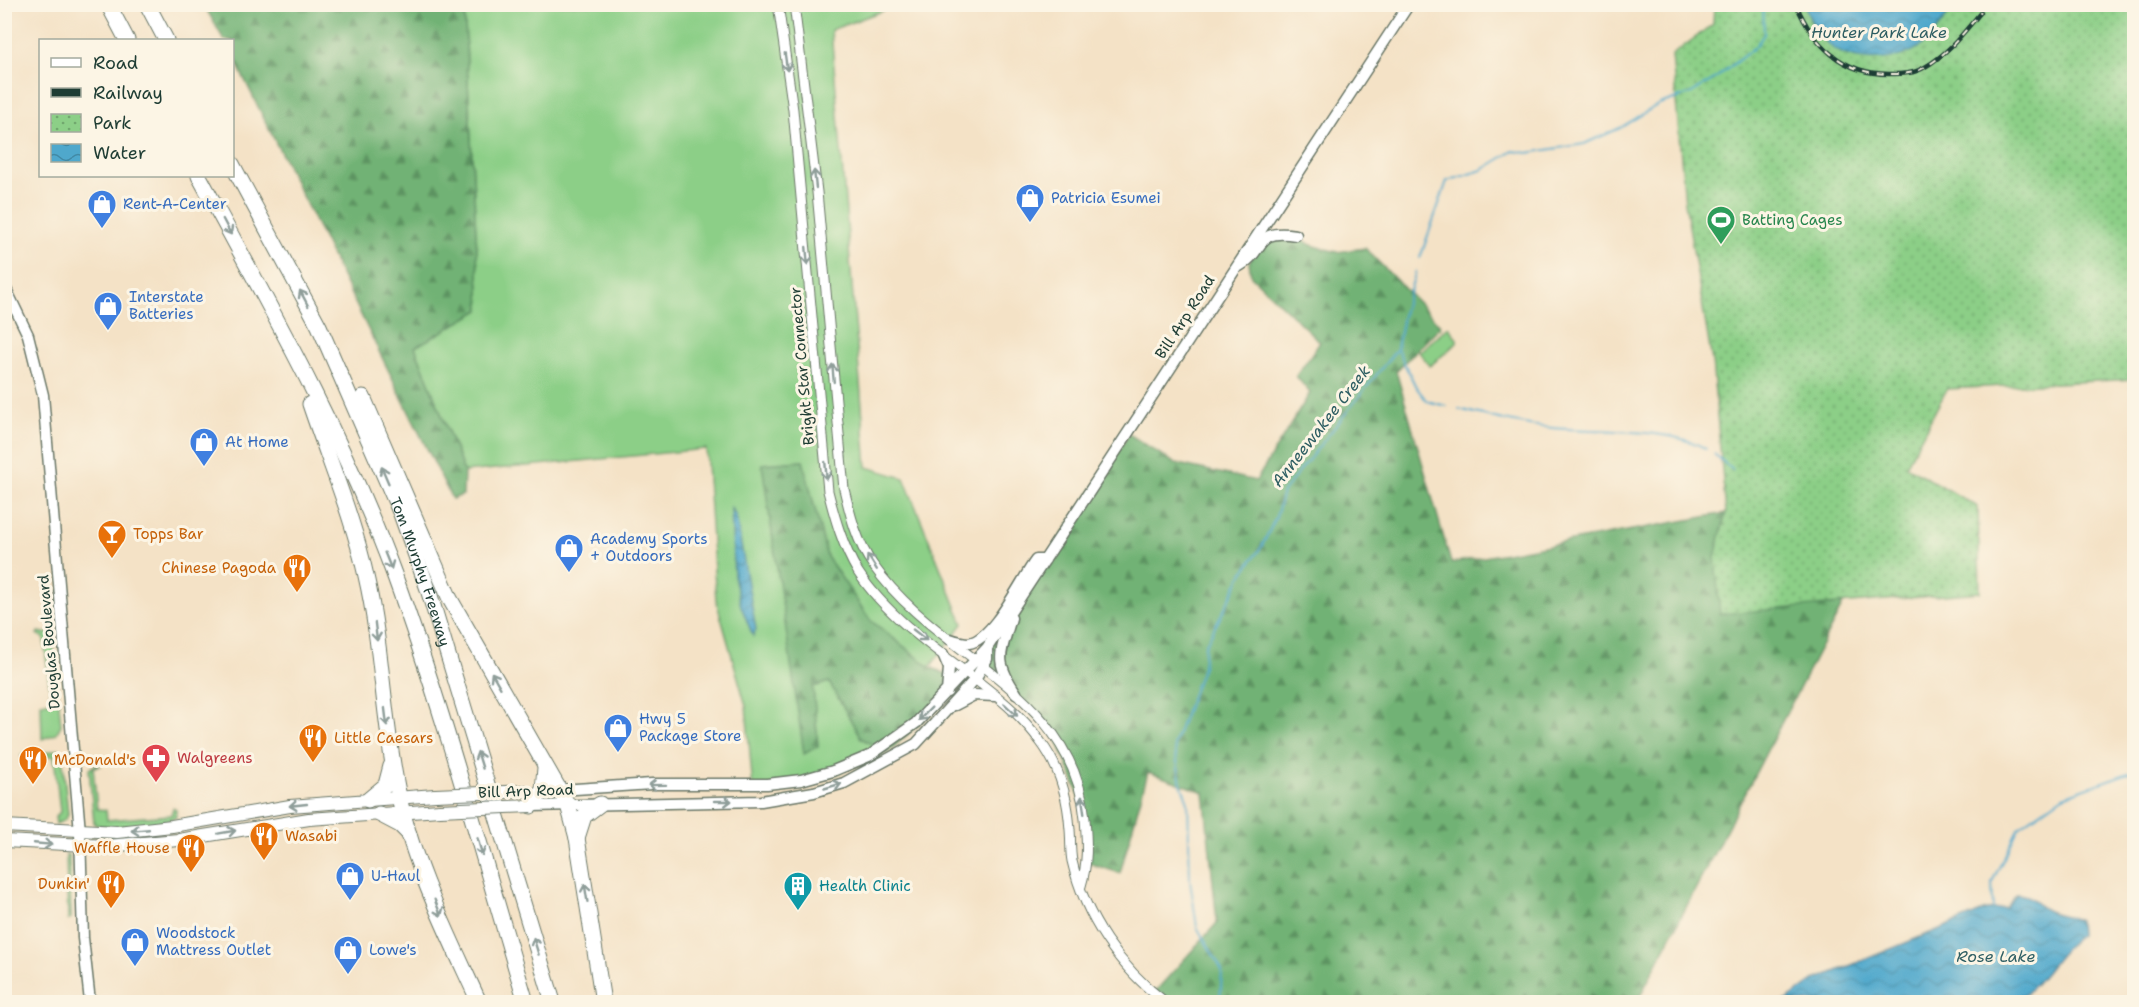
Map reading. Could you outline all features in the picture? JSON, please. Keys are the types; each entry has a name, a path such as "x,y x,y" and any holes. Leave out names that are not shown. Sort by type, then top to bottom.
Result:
{"highway":[{"path":"108,4 126,39"},
{"path":"147,4 165,39"},
{"name":"Tom Murphy Freeway","path":"234,168 319,326 359,412 415,551 553,1002"},
{"name":"Tom Murphy Freeway","path":"201,177 347,462 393,573 451,752 526,1002"},
{"path":"319,326 339,352 355,381 404,488 450,599 568,805 577,838 603,1002"},
{"path":"294,355 352,526 366,576 374,619 392,760 409,834 479,1002"},
{"path":"368,800 386,785 392,760"},
{"path":"529,798 543,790 545,768"},
{"path":"577,838 584,816 600,804"},
{"path":"379,814 400,825 409,834"}],"main road":[{"name":"Bill Arp Road","path":"4,841 81,846 169,841 273,823 379,814 435,795 529,798 568,805 761,801 814,792 862,774 916,744 945,712 979,663 987,659 987,648 1409,4"},
{"path":"1233,270 1249,262 1268,235 1277,232 1296,235"},
{"name":"Douglas Boulevard","path":"4,285 28,334 43,395 80,832 83,938 90,1002"},
{"path":"951,639 967,643 977,640 989,631 1036,560 1045,560"},
{"path":"1012,610 1000,661 1004,674 1016,693"},
{"path":"943,654 949,668 947,692"},
{"name":"Bill Arp Road","path":"543,790 652,784 749,785 801,780 869,756 915,723 947,692 971,676"},
{"path":"945,712 974,695 995,696"},
{"name":"Bill Arp Road","path":"4,826 80,832 172,826 290,806 368,800 440,810 529,798"}],"street":[{"name":"Bright Star Connector","path":"778,4 793,110 828,491 835,521 859,572 898,618 995,696 1041,742 1061,778 1068,809 1072,861 1101,934 1125,964 1165,1002"},
{"name":"Bright Star Connector","path":"794,4 816,180 844,489 850,516 872,564 909,606 1016,693 1054,733 1075,772 1084,807 1088,862 1081,886"}],"green space":[{"path":"204,5 464,5 480,310 415,347 464,472 463,495 452,499 234,58 234,39 223,39"},
{"path":"464,5 898,5 831,30 867,467 904,478 963,624 930,667 870,620 827,557 803,461 762,464 818,746 813,687 829,682 861,738 887,753 802,788 753,790 746,706 716,600 706,449 464,472 415,347 480,310"},
{"path":"1714,5 2134,5 2134,379 1947,389 1906,466 1978,507 1980,592 1720,614 1715,557 1726,513 1712,361 1685,203 1672,55 1713,24"},
{"path":"1267,235 1296,235 1311,245 1337,252 1365,248 1441,326 1396,371 1451,563 1726,513 1715,557 1816,606 1843,604 1637,1002 1156,1002 1153,994 1217,923 1204,792 1148,772 1120,873 1088,863 1084,807 1054,733 983,666 987,648 1129,434 1174,463 1256,481 1310,393 1296,376 1320,342 1251,276 1249,262"},
{"path":"1448,327 1457,338 1457,343 1430,366 1419,352"},
{"path":"803,461 827,557 870,620 930,667 965,682 887,753 861,738 829,682 813,687 818,746 804,754 762,464"},
{"path":"39,632 49,634 53,639 61,725 56,734 42,739 41,703 51,701 44,638 37,634"},
{"path":"59,749 62,752 68,814 65,820 56,824 55,817 60,812 54,756 27,755 24,760 21,756 25,753 42,753"},
{"path":"96,764 100,766 93,767 97,809 106,810 107,820 171,815 173,808 176,810 176,817 160,822 135,825 101,826 94,824 89,769"},
{"path":"66,854 69,856 71,918 68,920"}],"water":[{"name":"Hunter Park Lake","path":"1805,4 1954,5 1940,26 1913,51 1888,58 1862,59 1849,56 1828,44 1814,26"},
{"path":"731,508 736,516 756,629 753,636 741,606 734,577"},
{"name":"Rose Lake","path":"2017,894 2031,898 2050,912 2079,921 2080,935 2063,951 2033,987 2014,1001 1997,1004 1784,1002 1815,980 1986,910 2006,908"}],"waterway":[{"path":"1420,258 1447,181 1482,170 1513,151 1528,153 1584,144 1620,128 1659,104 1690,94 1716,78 1756,46 1764,34 1763,4"},
{"name":"Anneewakee Creek","path":"1220,1002 1222,970 1197,927 1190,880 1188,802 1181,784 1174,744 1203,666 1205,646 1243,573 1262,546 1276,517 1283,492 1397,349 1404,310 1416,271"},
{"path":"1397,349 1416,387 1427,401 1446,406"},
{"path":"1459,409 1541,427 1632,432 1674,437 1706,449"},
{"path":"1714,454 1733,470"},
{"path":"1993,908 1992,882 2019,827 2063,796 2134,771"}],"railway":[{"path":"1796,4 1811,32 1832,54 1857,69 1889,74 1912,72 1933,62 1956,42 1981,12"}],"place":[{"name":"Patricia Esumei","path":"1030,224"},
{"name":"Rent-A-Center","path":"102,230"},
{"name":"Batting Cages","path":"1721,246"},
{"name":"Interstate Batteries","path":"108,332"},
{"name":"At Home","path":"204,468"},
{"name":"Topps Bar","path":"112,560"},
{"name":"Academy Sports + Outdoors","path":"569,574"},
{"name":"Chinese Pagoda","path":"297,594"},
{"name":"Hwy 5 Package Store","path":"618,754"},
{"name":"Little Caesars","path":"313,764"},
{"name":"Walgreens","path":"156,784"},
{"name":"McDonald's","path":"33,786"},
{"name":"Wasabi","path":"264,862"},
{"name":"Waffle House","path":"191,874"},
{"name":"U-Haul","path":"350,902"},
{"name":"Dunkin'","path":"111,910"},
{"name":"Health Clinic","path":"798,912"},
{"name":"Woodstock Mattress Outlet","path":"135,968"},
{"name":"Lowe's","path":"348,976"}]}
